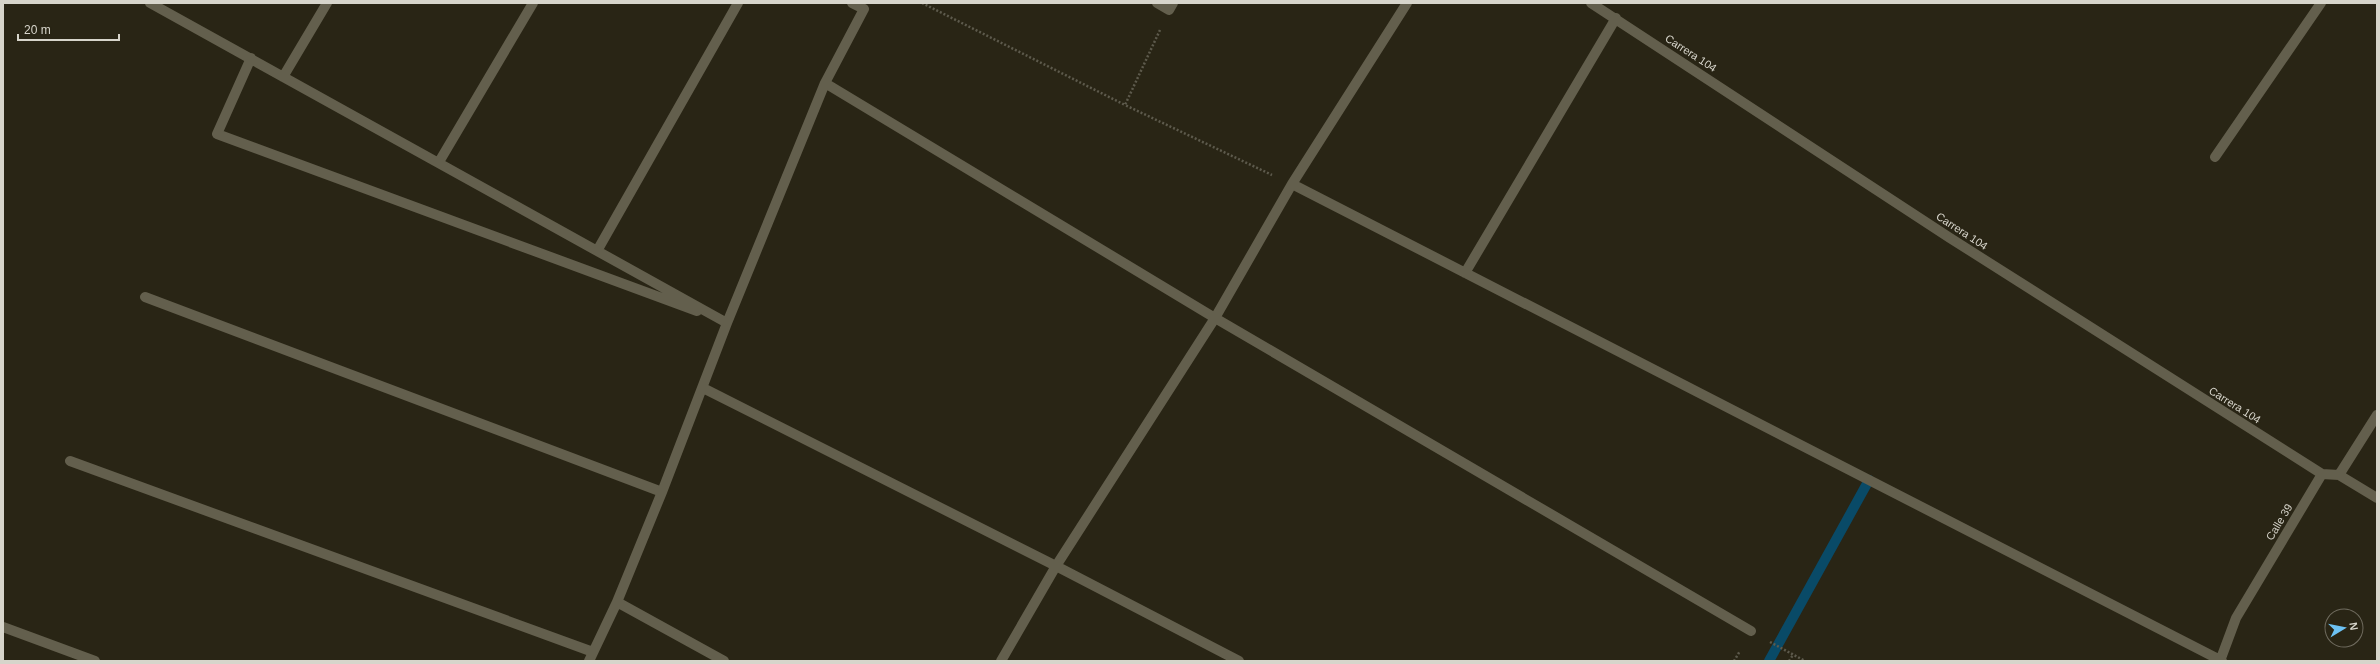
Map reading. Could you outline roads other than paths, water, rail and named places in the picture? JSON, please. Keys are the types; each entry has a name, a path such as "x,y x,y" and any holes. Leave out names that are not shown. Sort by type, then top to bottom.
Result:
{"street":[{"path":"150,3 439,162 726,323"},
{"path":"283,77 327,3"},
{"path":"439,162 533,3"},
{"path":"597,251 738,3"},
{"path":"70,461 591,656 617,602 662,492 704,388 726,323 825,83 864,9 852,3"},
{"path":"1158,3 1171,6"},
{"path":"1001,661 1056,566 1215,318 1292,184 1407,3"},
{"name":"Carrera 104","path":"1591,3 1950,238 2322,474"},
{"path":"2215,157 2321,3"},
{"path":"1465,273 1616,18"},
{"path":"251,58 217,134 726,323"},
{"path":"825,83 1215,318 1751,631"},
{"path":"1292,184 2221,661"},
{"path":"145,297 662,492"},
{"path":"704,388 1056,566 1239,661"},
{"path":"2339,475 2377,415"},
{"path":"2322,474 2339,475 2377,498"},
{"name":"Calle 39","path":"2221,661 2236,618 2322,474"},
{"path":"617,602 724,661"},
{"path":"3,627 95,661"}],"waterway":[{"path":"1769,661 1869,480"}]}
